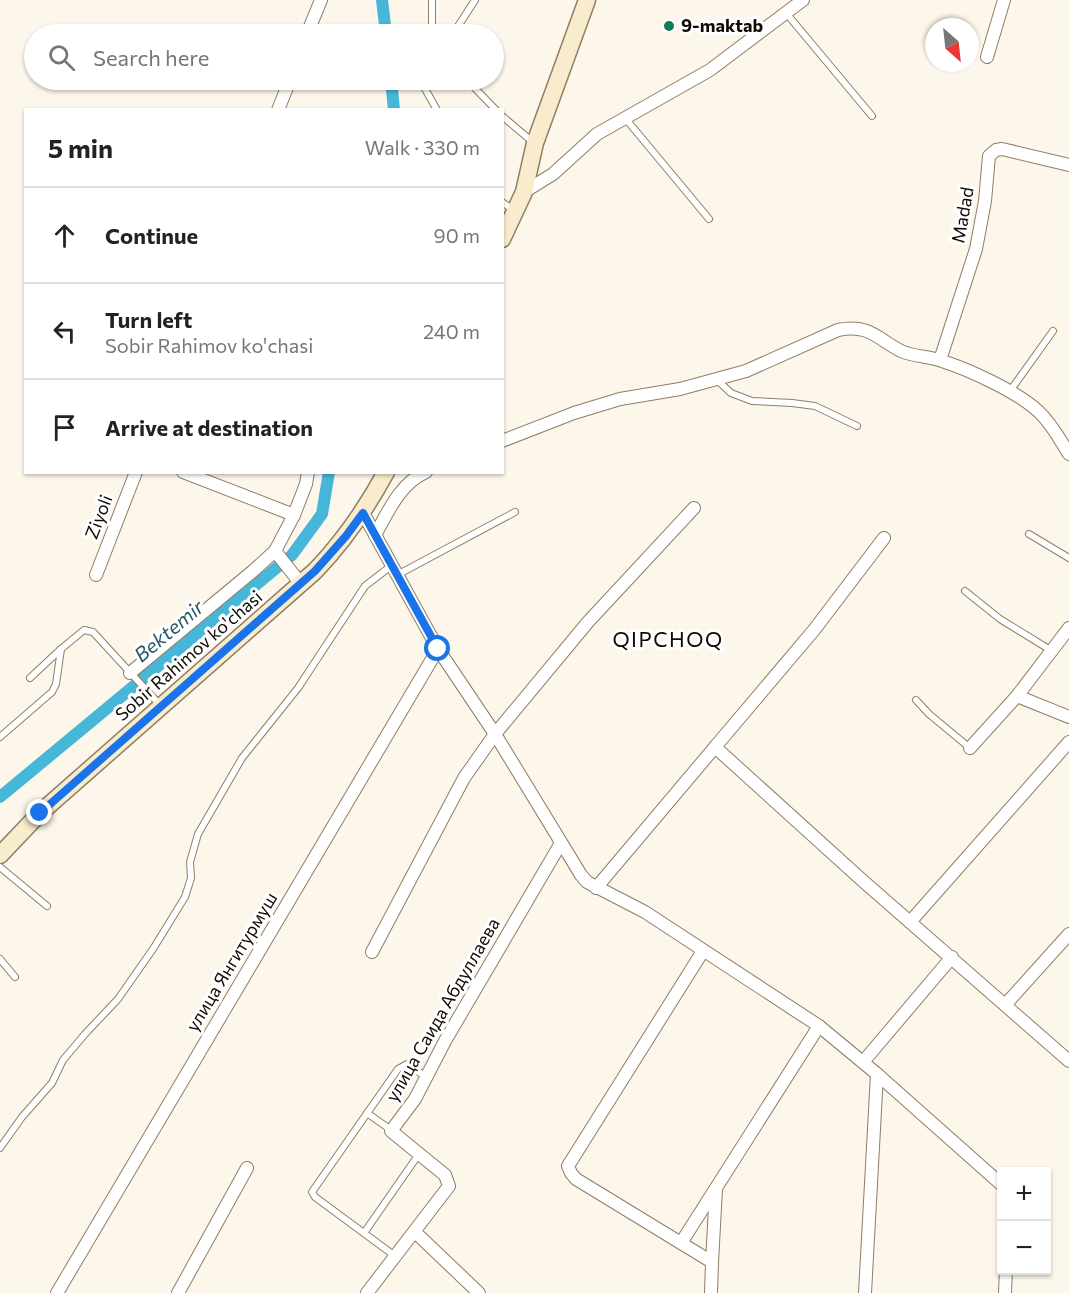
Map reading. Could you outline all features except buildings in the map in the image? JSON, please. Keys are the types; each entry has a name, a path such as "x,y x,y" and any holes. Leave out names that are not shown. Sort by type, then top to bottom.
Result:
{"street":[{"path":"311,24 321,0"},
{"path":"524,192 535,143 587,0"},
{"path":"504,230 509,206 524,192 553,174 597,134 710,70 802,0"},
{"path":"987,57 1004,0"},
{"path":"279,108 286,90"},
{"name":"Madad","path":"940,360 976,249 985,201 989,156 1002,148 1069,165"},
{"path":"504,440 574,413 620,399 680,389 746,371 838,330 854,327 871,333 903,352 940,360 1009,392 1039,412 1069,454"},
{"name":"Ziyoli","path":"96,575 135,474"},
{"path":"188,474 294,515"},
{"path":"133,675 253,571 278,554 306,484 308,474"},
{"name":"Sobir Rahimov ko'chasi","path":"0,855 40,813 296,577 328,557 363,513 385,474"},
{"path":"375,535 400,493 422,474"},
{"path":"372,952 464,778 495,734 588,622 694,508"},
{"path":"363,513 438,649 495,734 581,874 596,888 645,912 819,1026 997,1181"},
{"path":"596,888 814,630 884,538"},
{"path":"278,554 296,577"},
{"path":"969,748 1017,696 1069,628"},
{"name":"улица Янгитурмуш","path":"57,1293 438,649"},
{"path":"1017,696 1069,717"},
{"path":"909,922 1069,742"},
{"path":"715,747 909,922 1069,1061"},
{"name":"улица Саида Абдуллаева","path":"367,1293 449,1186 445,1175 391,1131 415,1099 450,1031 561,843"},
{"path":"1006,1004 1069,934"},
{"path":"703,951 568,1166 570,1173 576,1179 712,1262"},
{"path":"863,1062 952,957"},
{"path":"681,1243 819,1026"},
{"path":"865,1293 877,1074"},
{"path":"178,1293 247,1168"},
{"path":"711,1293 716,1186"},
{"path":"415,1232 479,1293"},
{"path":"1005,1293 1006,1275"}],"lane":[{"path":"432,0 432,24"},
{"path":"459,24 475,0"},
{"path":"785,13 872,116"},
{"path":"426,90 436,108"},
{"path":"477,90 494,108"},
{"path":"625,117 709,219"},
{"path":"504,118 535,143"},
{"path":"1009,392 1053,331"},
{"path":"717,380 730,393 752,401 815,406 857,426"},
{"path":"0,1148 22,1116 52,1083 63,1060 118,999 153,949 185,897 190,878 190,862 198,834 242,758 298,688 365,586 515,512"},
{"path":"1029,534 1069,558"},
{"path":"964,591 1000,619 1052,652"},
{"path":"30,678 79,633 90,630 158,703"},
{"path":"0,737 52,692 56,684 61,649"},
{"path":"916,700 969,748"},
{"path":"0,867 47,906"},
{"path":"0,959 15,977"},
{"path":"396,1256 315,1197 312,1192 402,1065 411,1066 426,1077"},
{"path":"367,1113 391,1131"},
{"path":"364,1233 419,1154"}],"waterway":[{"name":"Bektemir","path":"382,0 385,24"},
{"name":"Bektemir","path":"392,90 394,108"},
{"name":"Bektemir","path":"0,797 292,555 322,514 329,474"}],"place":[{"name":"9-maktab","path":"669,26"}],"district":[{"name":"QIPCHOQ","path":"668,640"}],"route":[{"path":"40,813 315,571 363,513 438,649"}]}
